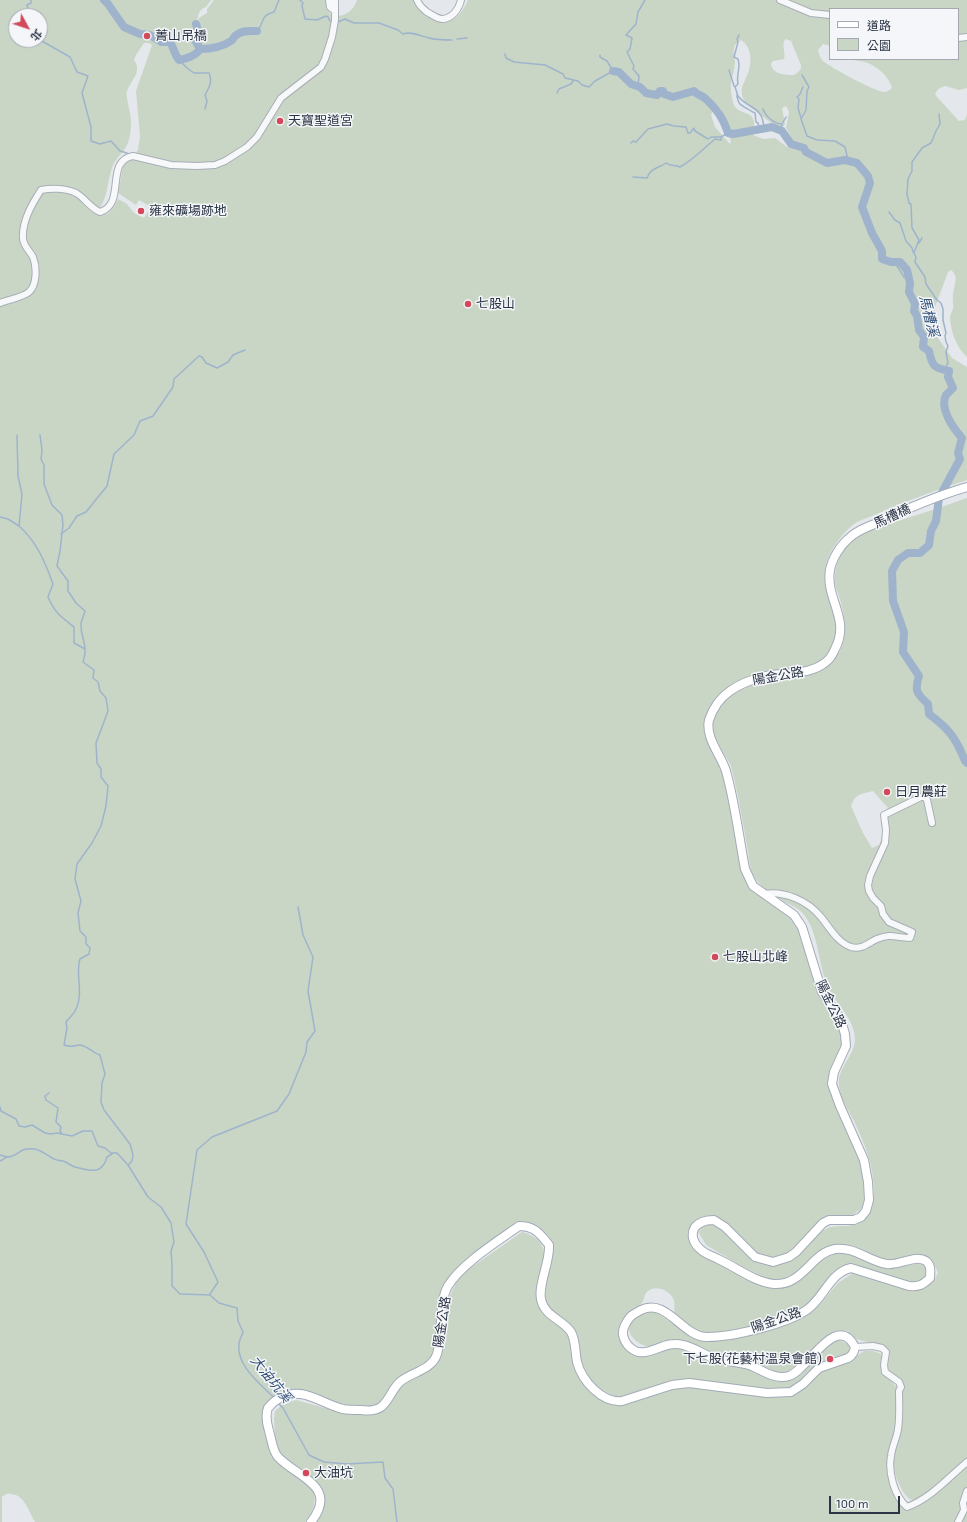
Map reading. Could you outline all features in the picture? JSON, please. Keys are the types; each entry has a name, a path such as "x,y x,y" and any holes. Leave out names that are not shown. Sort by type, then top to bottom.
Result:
{"main road":[{"name":"馬槽橋","path":"832,564 837,552 848,539 855,534 921,503 948,492 967,487"},
{"name":"陽金公路","path":"311,1522 320,1508 321,1496 317,1487 278,1456 273,1448 267,1424 269,1407 280,1398 293,1393 307,1394 343,1409 365,1411 374,1410 381,1406 401,1381 428,1366 433,1361 438,1346 444,1298 448,1287 456,1274 519,1226 527,1226 534,1229 549,1245 549,1257 540,1294 543,1306 548,1313 572,1334 577,1362 581,1373 588,1383 600,1394 615,1402 672,1385 689,1383 767,1393 791,1392 803,1384 819,1368 848,1358 852,1355 855,1347 852,1341 842,1335 831,1337 796,1373 783,1378 768,1374 751,1366 714,1358 682,1344 662,1346 644,1352 636,1351 630,1348 623,1336 623,1327 632,1315 649,1308 656,1307 665,1311 687,1330 694,1334 708,1337 754,1330 780,1322 801,1313 816,1302 835,1277 846,1269 851,1268 915,1287 924,1284 930,1278 930,1266 927,1262 922,1260 915,1259 887,1264 852,1251 835,1249 823,1254 794,1280 774,1284 759,1280 705,1253 694,1242 693,1231 695,1228 703,1221 714,1220 725,1227 755,1257 773,1262 789,1257 796,1252 823,1223 829,1220 858,1219 864,1214 868,1204 869,1192 864,1160 832,1084 834,1072 846,1046 845,1034 838,1014 822,992 802,927 794,915 753,886 745,869 725,770 710,736 709,721 715,706 722,698 744,682 767,676 810,670 826,662 832,655 840,641 841,624 830,585 830,570 832,564"}],"street":[{"path":"0,302 25,295 34,286 35,278 33,258 24,243 23,238 29,211 41,190 50,188 76,193 96,210 100,212 106,211 112,202 114,195 119,165 122,160 127,157 133,156 171,165 215,165 225,161 247,147 257,137 281,98 321,67 332,37 335,20 334,10 330,7 332,0"},
{"path":"417,0 423,9 437,18 442,19 453,15 460,7 461,0"},
{"path":"780,0 811,13 829,15"},
{"path":"764,894 771,892 791,896 808,905 821,916 832,933 850,947 865,947 877,939 892,935 910,938 912,932 889,922 881,906 872,898 868,885 870,876 885,843 886,830 884,815 925,797 932,823"},
{"path":"855,1347 873,1346 882,1348 886,1352 884,1365 885,1372 899,1382 901,1387 899,1392 898,1429 890,1456 891,1475 901,1502 907,1507 921,1500 942,1485 967,1462"},
{"path":"958,1522 964,1510 963,1503 967,1492"}],"green space":[{"path":"0,0 211,0 206,7 200,11 197,22 199,18 207,13 207,9 214,0 327,0 326,8 332,16 340,16 348,13 353,8 357,0 413,0 427,16 442,22 456,18 468,0 967,0 967,88 959,90 945,86 938,89 935,94 959,121 965,120 967,114 967,357 957,344 952,329 950,317 953,307 956,279 951,270 948,272 935,307 938,338 952,358 967,367 967,480 934,491 876,514 854,524 849,528 839,539 831,552 826,566 825,572 827,587 835,612 836,621 835,638 828,653 814,666 736,683 706,722 723,771 744,875 794,918 841,1026 844,1045 830,1079 848,1123 859,1157 865,1189 864,1204 863,1207 854,1215 843,1218 828,1217 796,1248 787,1254 777,1257 767,1257 757,1253 741,1241 718,1218 705,1216 694,1222 689,1229 692,1241 761,1282 786,1285 823,1258 835,1252 849,1253 891,1268 914,1263 922,1264 926,1268 927,1274 922,1279 910,1283 847,1266 807,1305 799,1310 772,1321 708,1334 699,1334 675,1316 674,1300 667,1292 656,1288 649,1290 646,1293 642,1303 633,1311 622,1328 631,1351 678,1345 762,1373 776,1380 784,1381 791,1379 820,1352 836,1341 842,1341 850,1347 851,1350 850,1353 838,1359 827,1360 812,1370 803,1381 792,1388 768,1390 684,1381 621,1397 612,1395 601,1389 590,1379 580,1360 577,1341 543,1299 546,1235 538,1228 524,1223 448,1282 435,1352 432,1357 380,1404 368,1407 339,1404 308,1391 292,1390 276,1397 269,1404 271,1450 313,1486 315,1500 313,1510 305,1522 35,1522 21,1498 12,1494 6,1494 2,1497 2,1522 0,1522","holes":["786,39 791,41 801,65 800,70 794,75 776,72 771,64 773,61 784,59 784,41","741,40 749,49 750,62 749,70 742,88 742,96 746,103 777,127 784,126 785,124 782,108 786,106 789,112 786,128 794,143 793,148 787,147 775,138 763,139 753,135 754,120 751,116 740,111 734,105 731,88 735,65 734,47 735,44","144,43 149,43 152,45 136,91 140,136 138,150 132,159 127,161 123,167 118,193 136,205 139,200 151,207 144,218 134,213 127,204 118,199 110,212 100,215 96,213 103,202 113,165 126,147 129,138 131,121 127,93 137,72 134,60","713,111 723,124 731,141 730,144 715,127 711,115"]},
{"path":"967,498 967,1460 933,1490 912,1500 905,1495 902,1490 894,1466 895,1436 902,1386 892,1376 888,1369 888,1355 874,1344 856,1339 848,1331 835,1331 790,1373 785,1373 764,1368 745,1361 726,1359 693,1347 644,1346 636,1341 632,1336 629,1331 629,1322 647,1310 663,1313 686,1331 743,1335 761,1332 787,1323 811,1312 838,1283 853,1273 919,1289 933,1282 938,1273 930,1258 923,1255 911,1256 890,1262 837,1247 791,1279 771,1280 745,1268 706,1245 699,1233 704,1225 715,1223 721,1226 746,1250 778,1264 793,1259 814,1238 826,1229 835,1226 854,1225 863,1220 871,1210 874,1194 872,1171 868,1154 843,1099 839,1085 841,1073 854,1046 855,1040 852,1025 830,992 824,976 816,941 810,924 805,916 797,908 768,891 757,881 752,873 731,766 715,738 713,728 717,709 723,701 740,689 769,680 805,677 822,669 836,657 843,643 845,628 843,612 835,586 835,576 840,557 851,541 871,529","holes":["873,791 888,808 881,818 881,840 879,845 872,848 863,833 851,806 857,796"]},
{"path":"522,1232 538,1240 545,1252 546,1258 537,1300 538,1305 544,1312 564,1328 569,1337 575,1363 585,1376 611,1401 676,1386 786,1395 824,1369 846,1363 864,1351 873,1351 881,1354 885,1374 898,1391 897,1425 889,1457 899,1501 914,1506 942,1489 967,1465 967,1522 314,1522 322,1497 278,1452 275,1437 275,1411 283,1404 296,1400 325,1408 351,1411 376,1411 400,1386 421,1374 442,1349 449,1298 457,1281 469,1269"}],"waterway":[{"path":"28,8 27,5 31,3 31,0"},
{"path":"104,0 124,27 140,34 150,35 161,42 170,42 179,60 191,56 200,49 195,40 199,34 196,24"},
{"path":"257,31 264,18 274,12 279,0"},
{"path":"300,0 303,3 302,6 305,19 317,20 326,16 331,21"},
{"path":"638,86 639,76 633,69 634,66 627,52 630,49 632,38 626,35 636,24 638,12 645,0"},
{"path":"338,22 345,19 354,23 379,23 398,30 403,34 412,33 440,40 452,40"},
{"path":"200,49 224,45 232,41 238,34 248,31 257,31"},
{"path":"739,35 734,57 738,59 739,66 738,84 735,87 738,96 755,109 761,116 764,129"},
{"path":"457,39 467,38"},
{"path":"48,45 70,57 77,72 88,76 82,93 91,127 91,141 100,144 111,141 120,151 127,153"},
{"path":"505,54 506,58 514,62 545,65 563,74 565,78 578,81 582,85 589,87 595,81 613,71 607,61 600,57 600,55"},
{"path":"179,60 194,73 209,73 211,82 205,95 207,101 205,109"},
{"path":"729,70 734,86"},
{"name":"馬槽溪","path":"613,71 619,72 631,84 640,87 646,93 657,95 660,91 663,91 664,94 673,97 694,91 705,98 717,111 728,133 733,134 772,127 782,131 791,144 804,148 806,152 827,163 845,160 857,163 868,176 870,183 862,207 872,233 882,251 882,259 891,262 900,262 907,270 910,283 909,292 915,304 914,311 917,316 919,330 924,337 923,347 929,351 934,366 949,371 948,377 953,388 946,395 944,406 948,418 962,438 958,453 960,459 939,498 936,521 931,531 929,545 920,553 908,553 898,560 892,571 893,601 904,632 903,652 919,676 917,685 919,695 928,704 929,714 942,724 951,734 967,763"},
{"path":"802,75 809,87 807,91 806,110 801,119 807,136 817,140 835,141 845,147 848,160"},
{"path":"557,93 559,89 571,84 573,81"},
{"path":"801,118 798,108 799,99 797,97 803,87"},
{"path":"737,95 740,104 755,113 756,122 758,123 760,130"},
{"path":"763,109 770,119 782,124 781,131"},
{"path":"939,114 940,124 931,143 922,148 912,162 912,171 908,179 907,194 909,203 911,204 912,228 919,240 914,253 916,257 915,262 925,277 926,284 937,300 941,303 943,309 943,320 946,333 945,336 948,346 946,352 948,363 944,370"},
{"path":"782,124 786,117"},
{"path":"631,143 633,141 636,142 648,129 667,124 686,127 688,133 690,133 694,128 695,131 708,139 711,137 721,137 728,133"},
{"path":"633,177 647,178 652,170 666,163 680,167 694,158 715,139 721,140 721,137"},
{"path":"889,212 895,220 900,223 906,241 912,248 913,252"},
{"path":"919,243 922,238"},
{"path":"891,262 897,266 904,277 909,279"},
{"path":"61,534 69,528 77,516 86,512 107,486 114,454 134,435 140,421 153,416 173,387 174,379 199,356 202,357 206,363 217,368 228,362 233,355 245,350"},
{"path":"17,435 18,476 22,494 19,526 36,546 47,568 53,584 48,597 53,607 74,627 74,643 85,649"},
{"name":"大油坑溪","path":"40,435 42,450 41,459 44,465 44,484 52,505 62,515 63,525 57,566 68,581 68,591 76,603 85,611 81,623 85,646 85,656 83,662 94,670 93,678 98,682 100,691 106,698 108,711 96,743 97,763 101,769 101,777 108,786 106,806 101,826 92,843 77,864 75,879 81,901 78,913 80,931 86,937 86,944 90,948 89,954 80,959 78,971 78,1003 74,1013 66,1022 67,1028 64,1045 80,1045 100,1055 105,1074 102,1083 101,1102 104,1110 130,1144 133,1155 132,1161 128,1165"},
{"path":"0,517 8,519 19,526"},
{"path":"210,1294 218,1282 204,1252 186,1224 197,1150 212,1137 277,1111 289,1094 306,1052 307,1042 315,1031 308,991 313,957 303,935 298,907"},
{"path":"49,1093 45,1096 46,1100 58,1108 56,1122 61,1127 60,1131 62,1134"},
{"name":"大油坑溪","path":"0,1107 1,1111 16,1119 19,1126 25,1127 32,1125 45,1133 57,1133 72,1136 83,1131 92,1131 98,1146 105,1148 111,1153 117,1153 128,1165 148,1197 161,1207 171,1223 174,1242 171,1251 172,1286 180,1294 210,1295 219,1303 237,1308 238,1321 243,1332 239,1341 241,1360 256,1381 274,1398"},
{"path":"0,1155 9,1157 26,1149 35,1149 43,1152 55,1160 85,1169 94,1170 102,1167 107,1157 112,1154"},
{"path":"0,1161 7,1157"},
{"name":"大油坑溪","path":"278,1403 283,1408 309,1455 324,1462 347,1464 383,1462 385,1478 393,1489 397,1522"}],"place":[{"name":"菁山吊橋","path":"147,36"},
{"name":"天寶聖道宮","path":"280,121"},
{"name":"雍來礦場跡地","path":"141,211"},
{"name":"七股山","path":"468,304"},
{"name":"日月農莊","path":"887,792"},
{"name":"七股山北峰","path":"715,957"},
{"name":"下七股(花藝村溫泉會館)","path":"830,1359"},
{"name":"大油坑","path":"306,1473"}]}
